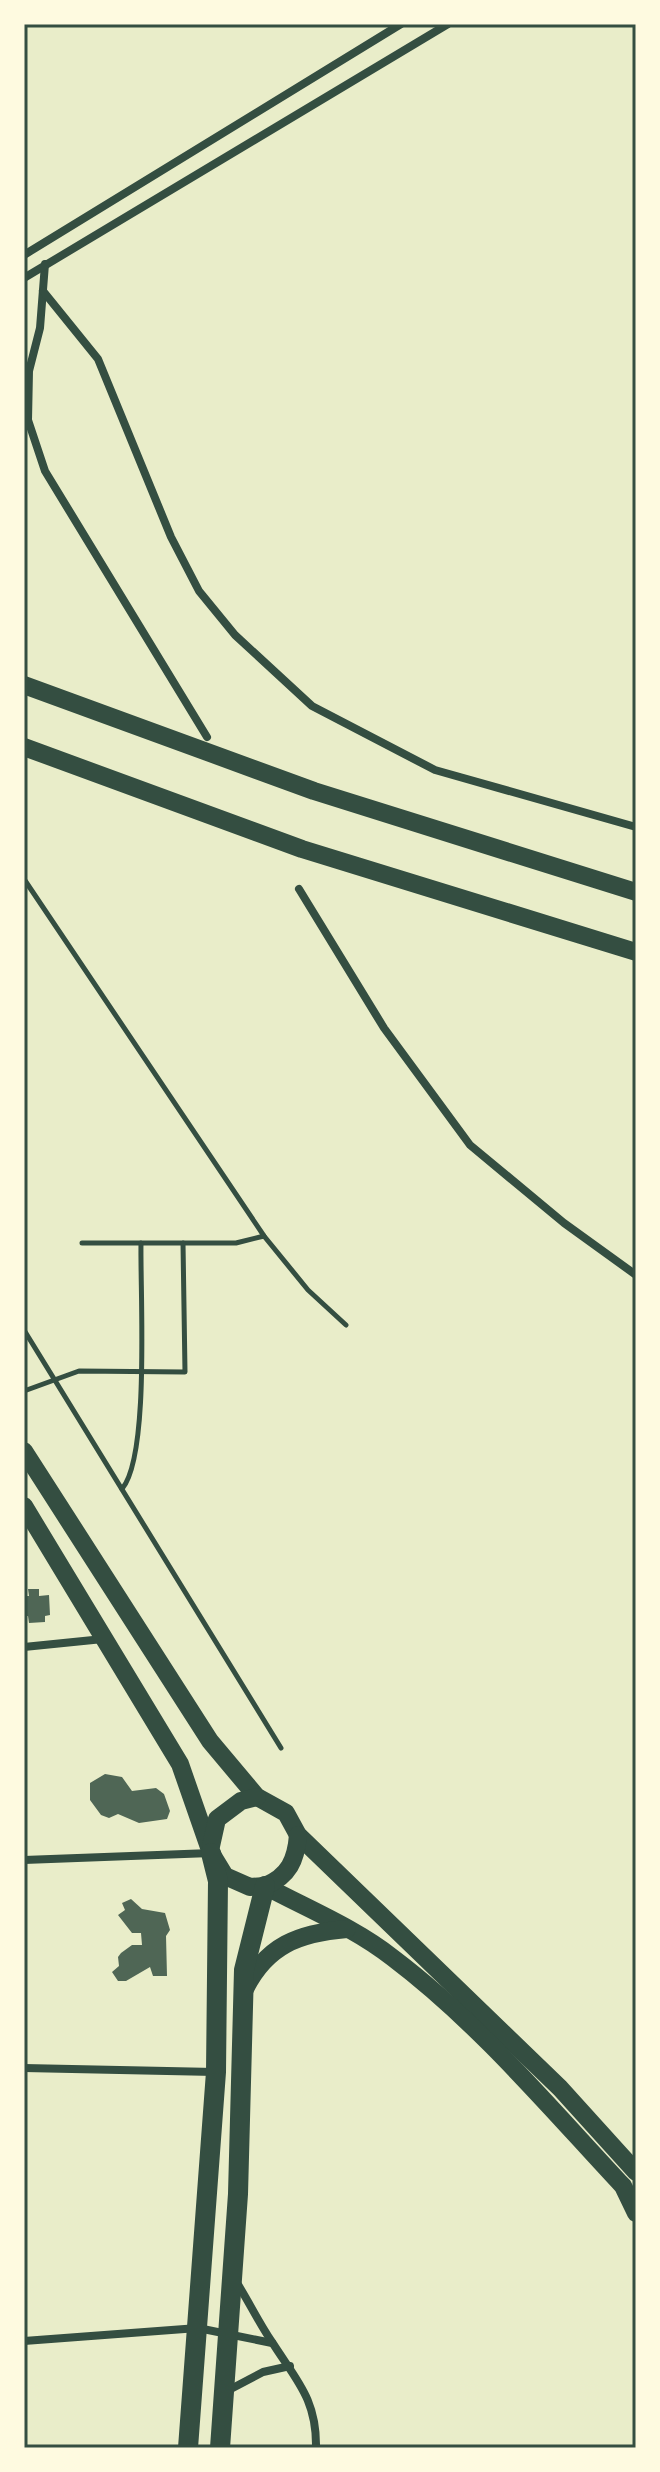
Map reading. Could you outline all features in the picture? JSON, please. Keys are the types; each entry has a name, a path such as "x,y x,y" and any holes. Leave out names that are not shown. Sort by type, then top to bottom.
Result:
{"highway":[{"path":"188,2448 216,2072 218,1881 211,1853"},
{"path":"220,2448 233,2275 244,1970 265,1886"}],"main road":[{"path":"24,685 341,798 636,892"},
{"path":"24,747 325,856 636,952"},
{"path":"24,1451 210,1741 257,1797 286,1813 298,1835 560,2088 636,2172"},
{"path":"24,1506 180,1764 211,1853 225,1876 250,1887 265,1886 280,1880 290,1869 297,1853 298,1835"},
{"path":"211,1853 217,1819 241,1801 257,1797"},
{"path":"265,1886 348,1929 395,1959 491,2045 623,2186 636,2213"},
{"path":"244,1991 261,1962 287,1941 306,1934 348,1929"}],"street":[{"path":"24,255 401,24"},
{"path":"24,278 448,24"},
{"path":"45,264 40,328 29,371 28,420 45,471 207,737"},
{"path":"43,291 98,359 171,537 199,591 235,635 312,706 435,770 636,827"},
{"path":"299,889 384,1028 470,1145 564,1223 636,1275"},
{"path":"24,1647 104,1639"},
{"path":"24,1860 211,1853"},
{"path":"24,2068 216,2072"},
{"path":"233,2275 272,2343 304,2386 317,2423 316,2448"},
{"path":"24,2341 198,2328 272,2343"},
{"path":"224,2393 263,2372 290,2366"}],"lane":[{"path":"24,879 264,1236 308,1290 346,1325"},
{"path":"82,1243 236,1243 264,1236"},
{"path":"122,1489 135,1460 140,1370 141,1243"},
{"path":"24,1391 53,1378 94,1370 185,1372 183,1243"},
{"path":"24,1330 281,1748"}],"building":[{"path":"28,1589 39,1589 39,1596 49,1595 50,1615 45,1616 45,1622 29,1623 28,1616 24,1616 24,1596 29,1596"},
{"path":"105,1774 122,1777 132,1791 156,1788 164,1794 170,1811 167,1819 139,1823 118,1814 109,1818 101,1815 90,1800 90,1783"},
{"path":"131,1899 142,1909 165,1913 170,1930 166,1936 167,1976 153,1976 150,1967 126,1981 118,1981 112,1972 119,1966 121,1953 132,1945 142,1945 141,1933 132,1933 118,1915 125,1910 122,1903"}]}
